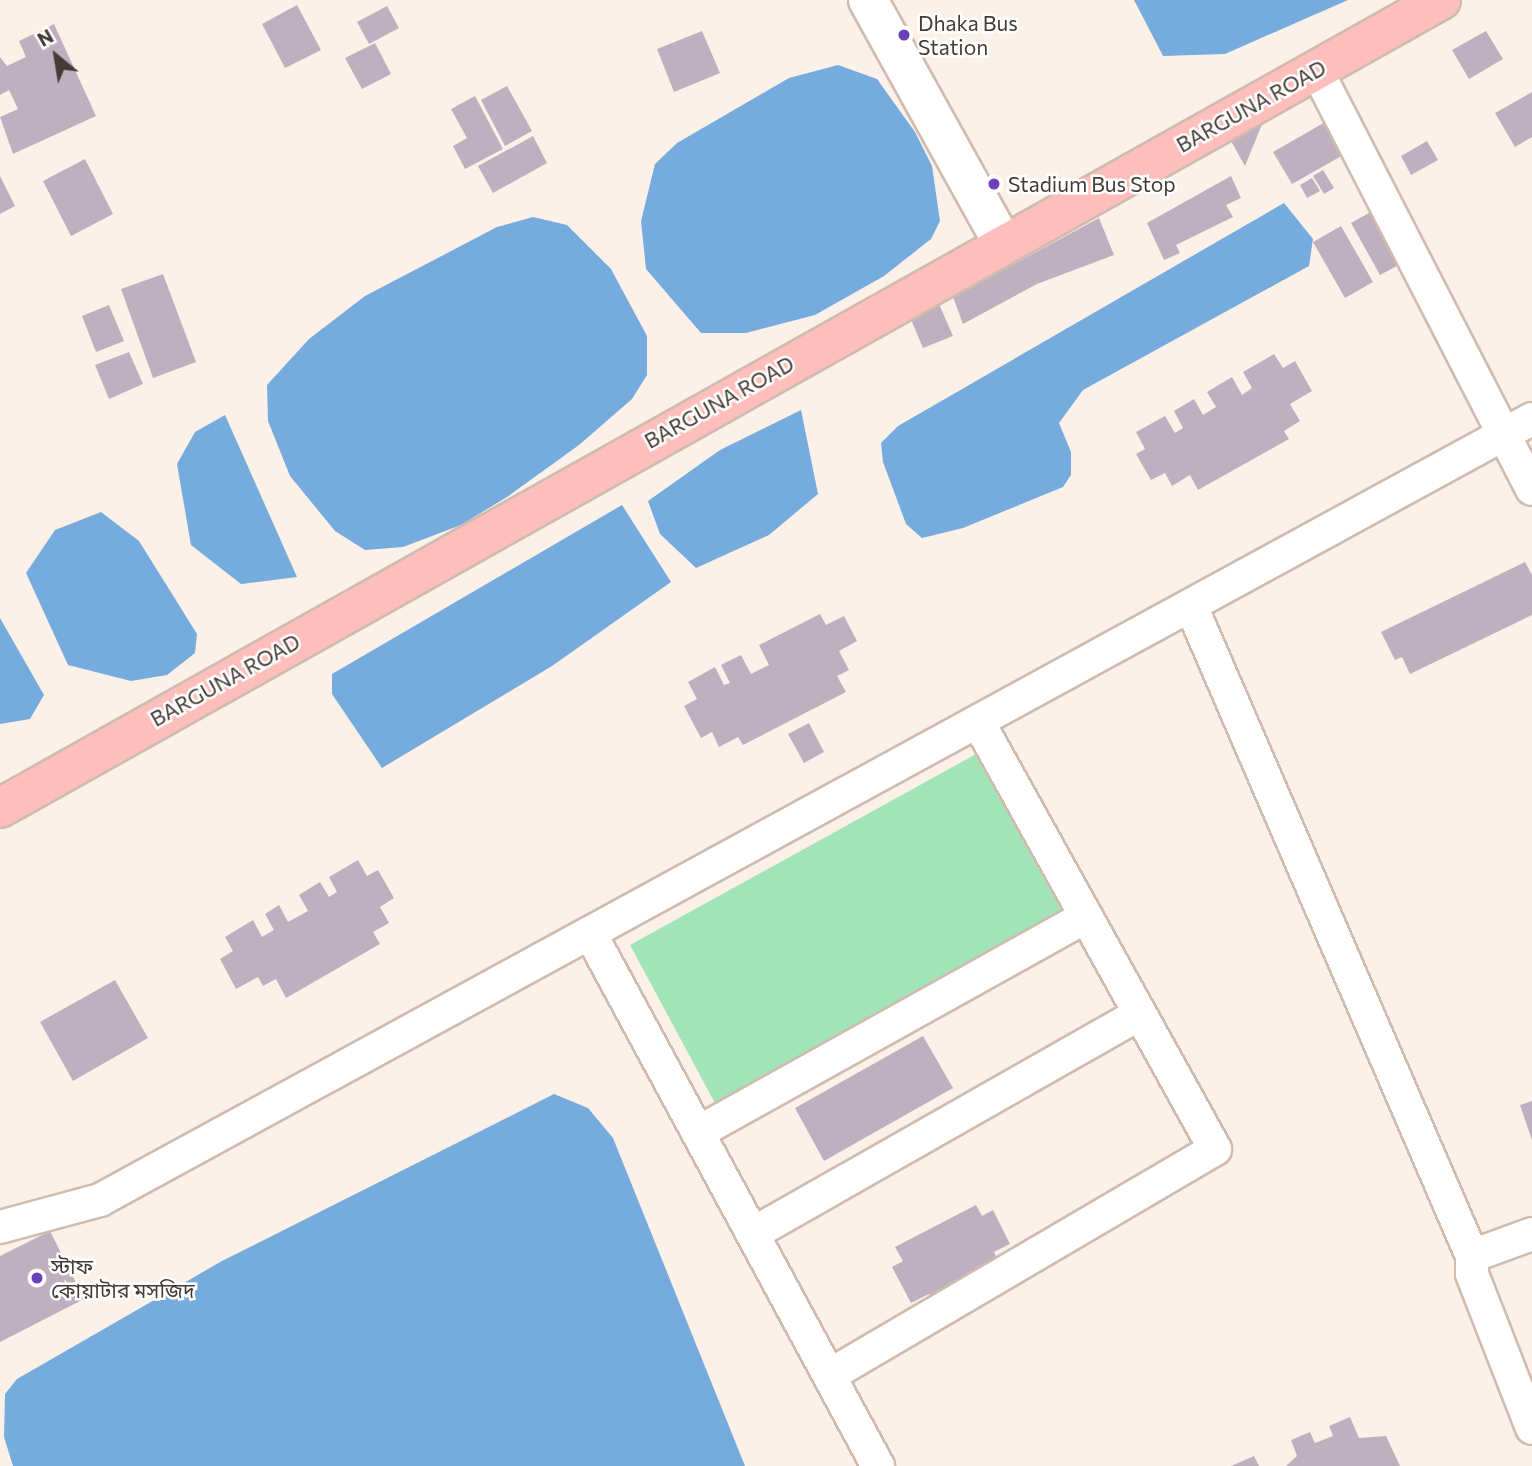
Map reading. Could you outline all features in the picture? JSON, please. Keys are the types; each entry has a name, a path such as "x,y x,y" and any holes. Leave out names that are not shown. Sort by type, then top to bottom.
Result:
{"main road":[{"name":"BARGUNA ROAD","path":"0,808 1440,0"}],"street":[{"path":"868,0 1003,244"},
{"path":"1316,69 1520,426 1532,489"},
{"path":"0,1227 100,1199 1520,426"},
{"path":"1191,606 1472,1256 1482,1306 1532,1428"},
{"path":"830,1375 1215,1149 978,722"},
{"path":"698,1132 1086,917"},
{"path":"590,933 878,1466"},
{"path":"754,1233 1140,1014"},
{"path":"1472,1256 1532,1234"}],"green space":[{"path":"978,753 1070,914 716,1105 630,945"}],"water":[{"path":"1134,0 1348,0 1225,54 1163,56"},
{"path":"838,65 877,79 915,132 932,166 940,221 931,239 884,276 815,315 746,333 701,333 646,269 641,221 655,164 677,143 789,78"},
{"path":"1284,203 1313,239 1309,266 1083,390 1059,423 1071,452 1071,475 1063,487 963,528 922,538 906,524 883,462 881,443 898,426"},
{"path":"533,217 567,225 611,269 647,336 647,375 632,399 579,445 507,497 461,525 403,547 365,550 335,531 290,476 268,421 267,385 309,339 365,296 497,227"},
{"path":"801,410 818,494 769,535 696,568 660,534 648,501 720,450"},
{"path":"225,415 297,577 241,584 191,545 177,464 195,432"},
{"path":"622,505 671,582 552,666 382,768 332,694 332,674"},
{"path":"101,512 139,541 197,634 195,653 167,675 131,681 68,665 26,573 55,530"},
{"path":"0,618 44,695 30,719 0,724"},
{"path":"554,1094 588,1108 613,1138 745,1466 13,1466 4,1437 5,1394 17,1379 222,1261"}],"building":[{"path":"297,5 321,50 285,68 262,24"},
{"path":"387,6 399,28 369,44 357,22"},
{"path":"54,24 96,116 13,154 0,117 18,109 9,90 0,95 0,57 7,66 26,57 19,41"},
{"path":"702,31 720,73 674,92 657,49"},
{"path":"1486,31 1503,59 1469,79 1452,50"},
{"path":"375,43 391,74 362,89 345,58"},
{"path":"507,86 532,131 505,146 481,100"},
{"path":"1532,92 1532,137 1515,147 1495,113"},
{"path":"475,96 503,149 465,169 453,146 467,138 451,109"},
{"path":"1327,121 1345,154 1292,184 1273,152"},
{"path":"1263,122 1245,166 1231,141"},
{"path":"533,136 547,163 493,193 478,166"},
{"path":"1427,141 1438,160 1411,175 1401,156"},
{"path":"85,159 113,214 71,236 43,181"},
{"path":"1323,170 1334,188 1324,194 1313,176"},
{"path":"0,176 15,206 0,214"},
{"path":"1231,176 1241,198 1226,205 1233,217 1176,245 1180,253 1164,260 1147,223"},
{"path":"1312,178 1320,191 1307,198 1300,185"},
{"path":"1376,209 1406,261 1380,275 1351,223"},
{"path":"1099,218 1114,255 1037,284 963,324 953,297"},
{"path":"1341,226 1373,282 1345,298 1313,242"},
{"path":"163,274 196,362 153,378 121,289"},
{"path":"939,304 953,336 923,348 910,317"},
{"path":"109,305 124,341 96,352 82,316"},
{"path":"129,352 143,384 109,399 95,365"},
{"path":"1274,354 1283,368 1295,361 1312,391 1290,404 1300,421 1284,431 1289,439 1198,490 1190,475 1172,486 1165,473 1151,480 1136,454 1145,449 1136,432 1165,416 1175,433 1183,428 1174,411 1194,399 1203,415 1216,407 1207,392 1232,377 1242,395 1252,388 1243,372"},
{"path":"1525,562 1532,575 1532,615 1410,674 1402,657 1395,660 1381,632"},
{"path":"820,614 826,625 844,616 857,641 839,651 849,670 837,676 846,692 743,745 738,737 719,747 712,732 701,738 684,706 697,699 688,682 715,667 724,685 730,683 721,665 741,655 751,674 769,665 759,645"},
{"path":"809,723 824,752 804,763 788,734"},
{"path":"358,860 367,876 378,870 394,898 380,907 389,923 373,932 380,944 286,998 276,979 263,986 258,977 236,989 220,959 233,951 225,937 253,920 262,937 274,930 265,914 279,905 288,922 308,911 299,895 320,882 329,897 337,892 329,877"},
{"path":"115,980 148,1038 73,1081 40,1022"},
{"path":"923,1036 953,1088 824,1161 795,1108"},
{"path":"1532,1101 1532,1140 1520,1105"},
{"path":"976,1205 982,1216 993,1210 1010,1244 994,1252 1002,1269 934,1305 929,1294 911,1303 892,1267 903,1261 895,1247"},
{"name":"স্টাফ কোয়াটার মসজিদ","path":"50,1231 84,1299 0,1342 0,1256"},
{"path":"1350,1417 1359,1438 1386,1436 1400,1466 1286,1466 1297,1456 1291,1440 1310,1432 1315,1443 1333,1436 1329,1426"},
{"path":"1254,1456 1259,1466 1231,1466"}],"place":[{"name":"Dhaka Bus Station","path":"904,35"},
{"name":"Stadium Bus Stop","path":"994,184"},
{"name":"স্টাফ কোয়াটার মসজিদ","path":"37,1278"}]}
